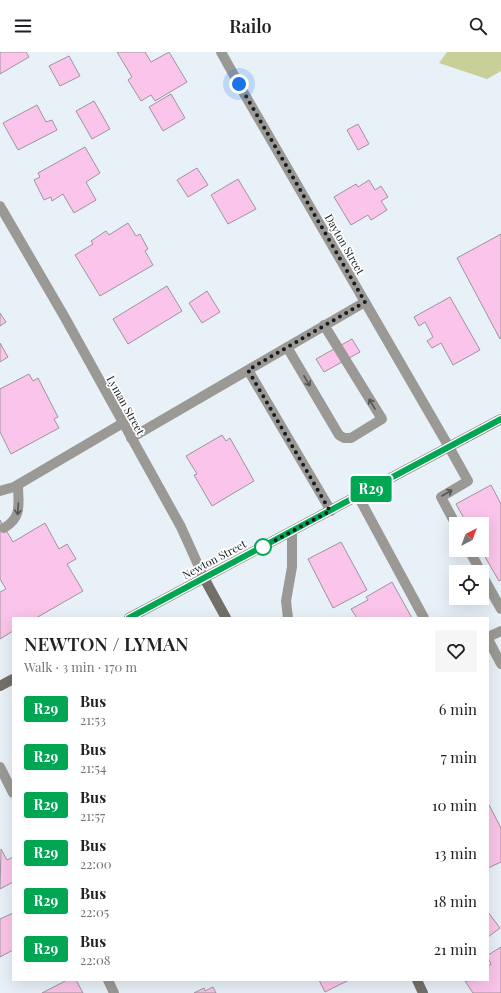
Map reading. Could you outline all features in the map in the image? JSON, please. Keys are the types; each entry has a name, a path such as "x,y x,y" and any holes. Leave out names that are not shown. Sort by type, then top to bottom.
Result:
{"main road":[{"name":"Newton Street","path":"131,617 501,419"},
{"name":"Lyman Street","path":"204,578 225,617"},
{"path":"0,686 12,680"},
{"path":"417,981 423,993"}],"street":[{"name":"Dayton Street","path":"221,52 244,95 468,481 441,497 452,517"},
{"name":"Lyman Street","path":"0,206 64,316 181,527 204,578"},
{"path":"131,438 365,302"},
{"path":"287,347 339,435 344,438 351,438 382,419 324,326"},
{"path":"248,370 330,511"},
{"path":"0,491 18,485 123,423"},
{"path":"4,528 13,522 17,516 18,485"},
{"path":"358,496 423,617"},
{"path":"288,617 286,601 292,567 292,531"},
{"path":"489,588 501,609"},
{"path":"489,637 501,631"},
{"path":"489,640 501,664"},
{"path":"0,767 12,791"},
{"path":"108,981 114,993"}],"green space":[{"path":"447,52 501,52 501,71 487,79 439,63"}],"building":[{"path":"0,52 26,52 29,57 0,74"},
{"path":"117,52 145,52 151,62 169,52 187,82 155,101 151,95 141,101 128,80 132,77"},
{"path":"69,56 80,76 60,86 49,66"},
{"path":"171,94 185,118 163,131 149,107"},
{"path":"94,101 110,129 92,139 76,111"},
{"path":"37,105 46,122 52,120 57,130 18,150 3,123"},
{"path":"358,124 369,144 358,150 347,130"},
{"path":"85,147 100,173 86,182 96,200 74,213 63,194 52,201 51,197 44,200 34,180 40,177 38,173"},
{"path":"197,168 208,185 188,197 177,180"},
{"path":"238,179 256,209 228,224 211,195"},
{"path":"369,180 375,190 381,186 388,197 381,201 387,210 371,220 368,215 351,225 334,197 356,184 358,187"},
{"path":"128,223 136,236 140,234 148,249 145,251 153,265 100,296 75,255 93,244 91,241 106,231 109,235"},
{"path":"501,234 501,338 500,339 457,258"},
{"path":"167,286 182,311 128,344 113,319"},
{"path":"207,291 220,312 202,323 189,303"},
{"path":"450,297 480,350 453,365 441,343 432,348 427,341 433,337 425,322 419,326 414,317"},
{"path":"0,313 6,322 0,326"},
{"path":"352,339 360,352 324,372 316,359"},
{"path":"0,343 8,357 0,362"},
{"path":"29,374 33,381 38,378 58,417 54,419 59,428 11,454 0,432 0,389"},
{"path":"222,435 226,441 230,438 254,481 212,506 194,475 197,474 186,456"},
{"path":"491,485 501,504 501,580 499,581 485,557 489,557 489,517 463,517 456,504"},
{"path":"0,520 13,542 45,523 59,549 67,544 76,559 67,564 83,591 38,617 12,617 12,632 0,639 0,592 6,589 0,579"},
{"path":"341,542 367,590 333,608 308,559"},
{"path":"392,582 411,617 356,617 351,609 368,600 366,597"},
{"path":"489,805 501,828 501,862 489,868"},
{"path":"1,849 7,860 12,858 12,883 0,889"},
{"path":"12,913 12,951 0,957 0,919"},
{"path":"489,913 500,928 489,936"},
{"path":"501,947 501,993 473,993 465,981 489,981 489,965 491,964 489,954"},
{"path":"65,981 77,981 83,993 42,993"},
{"path":"320,981 347,981 325,992"},
{"path":"213,987 216,993 194,993 204,988 205,991"}],"bus line":[{"name":"R29","path":"131,617 501,419"}],"route":[{"path":"239,84 365,302 248,370 330,511 263,547"}]}
